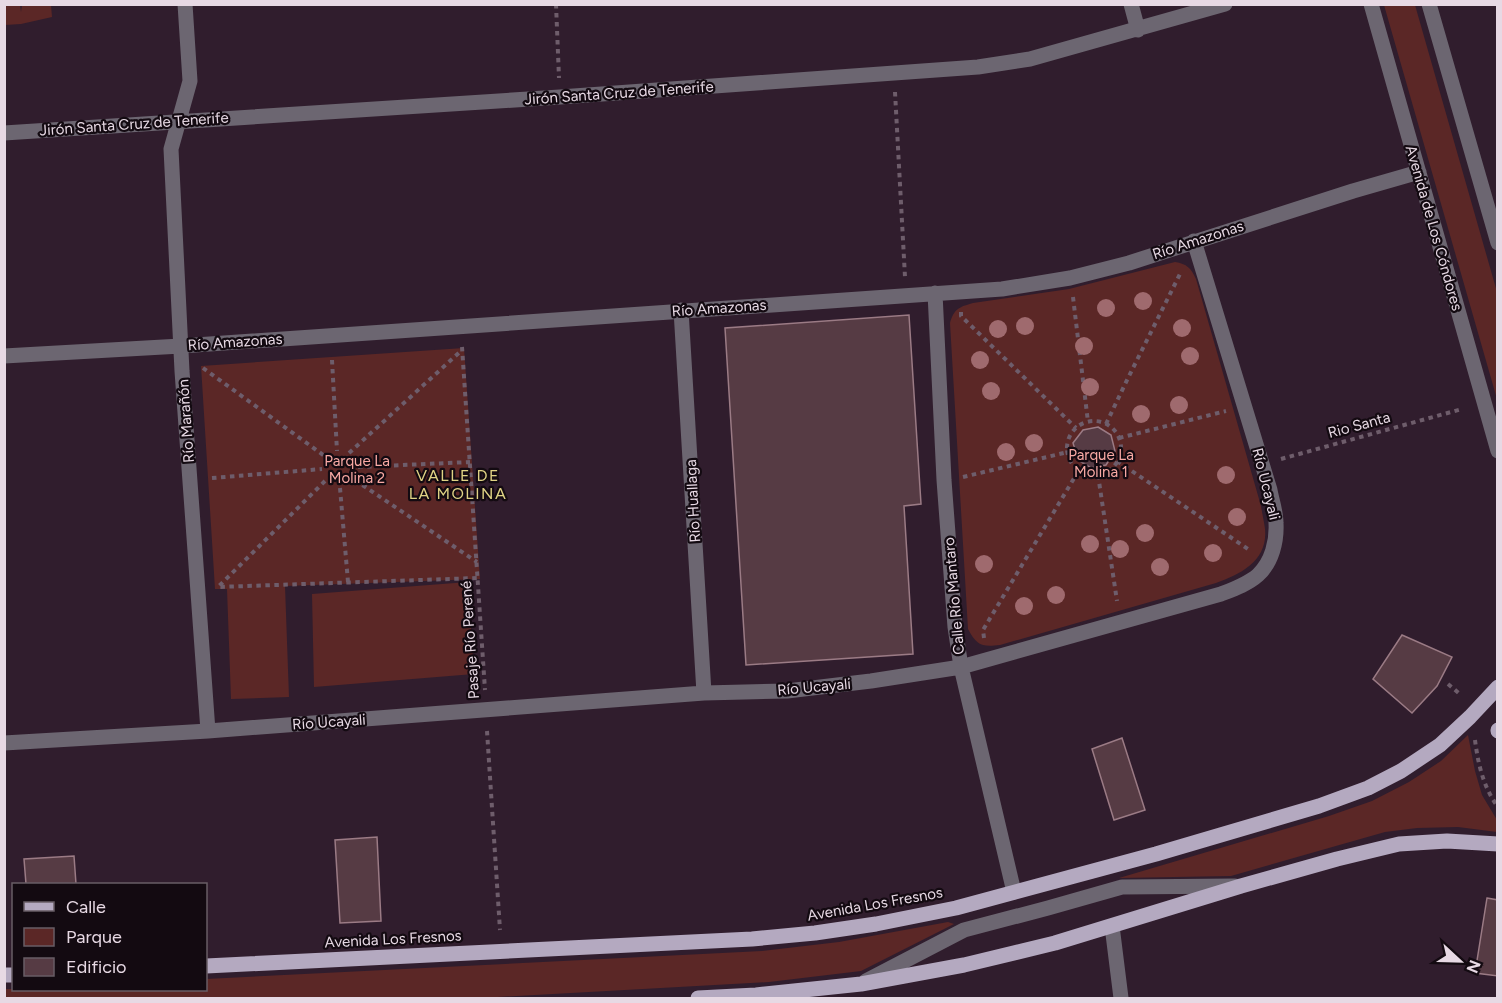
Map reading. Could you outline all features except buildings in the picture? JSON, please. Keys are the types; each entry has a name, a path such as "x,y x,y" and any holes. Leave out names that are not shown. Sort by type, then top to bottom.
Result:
{"main road":[{"name":"Avenida Los Fresnos","path":"207,966 752,939 876,924 956,908 1156,854 1320,806 1368,788 1401,771 1440,745 1497,687"},
{"path":"698,999 861,984 964,964 1055,943 1241,886 1399,844 1447,841 1497,844"}],"street":[{"name":"Río Marañón","path":"185,4 190,81 171,148 181,346 208,731"},
{"path":"1131,4 1138,30"},
{"name":"Jirón Santa Cruz de Tenerife","path":"4,133 978,68 1030,59 1225,4"},
{"name":"Avenida de Los Cóndores","path":"1371,4 1497,451"},
{"path":"1428,4 1497,243"},
{"name":"Río Amazonas","path":"4,356 181,346 1002,289 1070,278 1129,263 1419,172"},
{"name":"Río Ucayali","path":"4,743 208,731 704,693 787,691 871,681 962,666 1221,594 1242,585 1259,574 1269,561 1274,546 1276,522 1270,490 1194,241"},
{"name":"Calle Río Mantaro","path":"935,293 944,480 956,627 962,666 1014,892"},
{"name":"Río Huallaga","path":"681,310 704,693"},
{"path":"861,984 964,930 1122,886 1241,886"},
{"path":"1112,926 1121,999"}],"path":[{"path":"556,4 560,97"},
{"path":"894,74 906,295"},
{"path":"1106,424 1180,274"},
{"path":"1070,278 1088,422"},
{"path":"961,316 1076,428"},
{"name":"Pasaje Río Perené","path":"461,326 502,952"},
{"path":"201,344 203,369 326,458"},
{"path":"349,453 463,350"},
{"path":"332,360 337,451"},
{"path":"1119,438 1244,406"},
{"name":"Rio Santa","path":"1262,464 1462,410"},
{"path":"1088,422 1106,424 1116,432 1120,446 1120,454 1112,468 1091,475 1078,470 1068,452 1071,435 1076,428 1088,422"},
{"path":"970,476 1068,452"},
{"path":"1117,461 1245,548 1269,561"},
{"path":"358,467 470,462"},
{"path":"211,478 322,469"},
{"path":"983,630 1078,470"},
{"path":"1098,474 1116,598 1123,621"},
{"path":"355,480 477,562"},
{"path":"325,481 218,587 478,578"},
{"path":"340,488 348,582"},
{"path":"1448,684 1464,697"},
{"path":"1474,730 1478,762 1484,781 1497,807"}],"green space":[{"path":"5,4 20,5 21,12 22,5 51,5 52,17 5,25"},
{"path":"1384,5 1415,5 1497,292 1497,399"},
{"name":"Parque La Molina 1","path":"1175,262 1188,267 1196,279 1261,506 1265,540 1258,557 1244,570 1216,583 1000,645 989,646 977,642 968,629 950,323 953,315 961,307 973,303 1069,289"},
{"name":"Parque La Molina 2","path":"464,348 480,579 285,586 289,697 231,699 227,589 215,589 201,366"},
{"path":"468,582 474,674 314,687 312,594"},
{"path":"1468,735 1482,795 1497,820 1497,832 1458,827 1417,828 1385,832 1231,876 1119,878 1329,816 1372,801 1409,782 1441,761"},
{"path":"948,922 954,924 861,971 769,982 480,998 5,998 5,989 12,989 12,991 207,991 207,979 762,951 839,942"}],"district":[{"name":"VALLE DE LA MOLINA","path":"458,484"}]}
